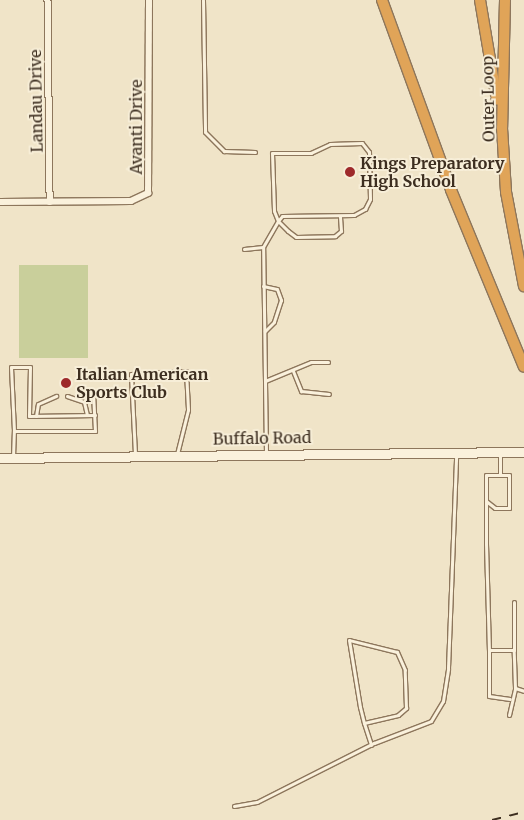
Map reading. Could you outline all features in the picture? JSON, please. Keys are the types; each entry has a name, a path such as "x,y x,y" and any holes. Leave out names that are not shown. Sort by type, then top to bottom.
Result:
{"highway":[{"path":"382,0 451,190 524,367"},
{"path":"480,0 502,128"},
{"name":"Outer Loop","path":"505,0 502,128 506,192 524,286"}],"main road":[{"name":"Buffalo Road","path":"0,458 135,454 524,452"}],"street":[{"name":"Landau Drive","path":"48,0 50,202"},
{"name":"Avanti Drive","path":"0,202 131,201 148,193 149,0"}],"lane":[{"path":"203,0 205,132 224,151 254,152"},
{"path":"266,453 263,248 278,221 282,216 340,216 365,208 370,199 369,152 362,143 330,144 311,153 272,153 278,221 296,237 324,237 341,231 340,216"},
{"path":"244,249 263,248"},
{"path":"263,286 277,289 281,300 274,322 264,331"},
{"path":"265,382 311,362 328,362"},
{"path":"13,458 14,431 11,367 30,368 29,416 95,415"},
{"path":"135,454 131,374 186,371 188,410 177,454"},
{"path":"293,371 301,391 329,394"},
{"path":"14,431 96,431 94,394"},
{"path":"36,416 38,404 56,396"},
{"path":"67,396 84,402 88,415"},
{"path":"234,806 256,802 370,745 432,720 443,701 454,594 456,452"},
{"path":"500,452 500,475"},
{"path":"486,501 495,508 510,508 509,475 486,475 486,501 489,696 510,699"},
{"path":"509,714 510,699 515,688 514,602"},
{"path":"364,723 398,715 406,708 405,670 397,652 349,640 360,707 364,723 370,745"},
{"path":"489,650 514,650"},
{"path":"515,688 524,691"}],"green space":[{"path":"19,265 88,265 88,358 19,358"}],"railway":[{"path":"492,820 524,812"}],"place":[{"name":"Kings Preparatory High School","path":"350,172"},
{"name":"Italian American Sports Club","path":"66,383"}]}
